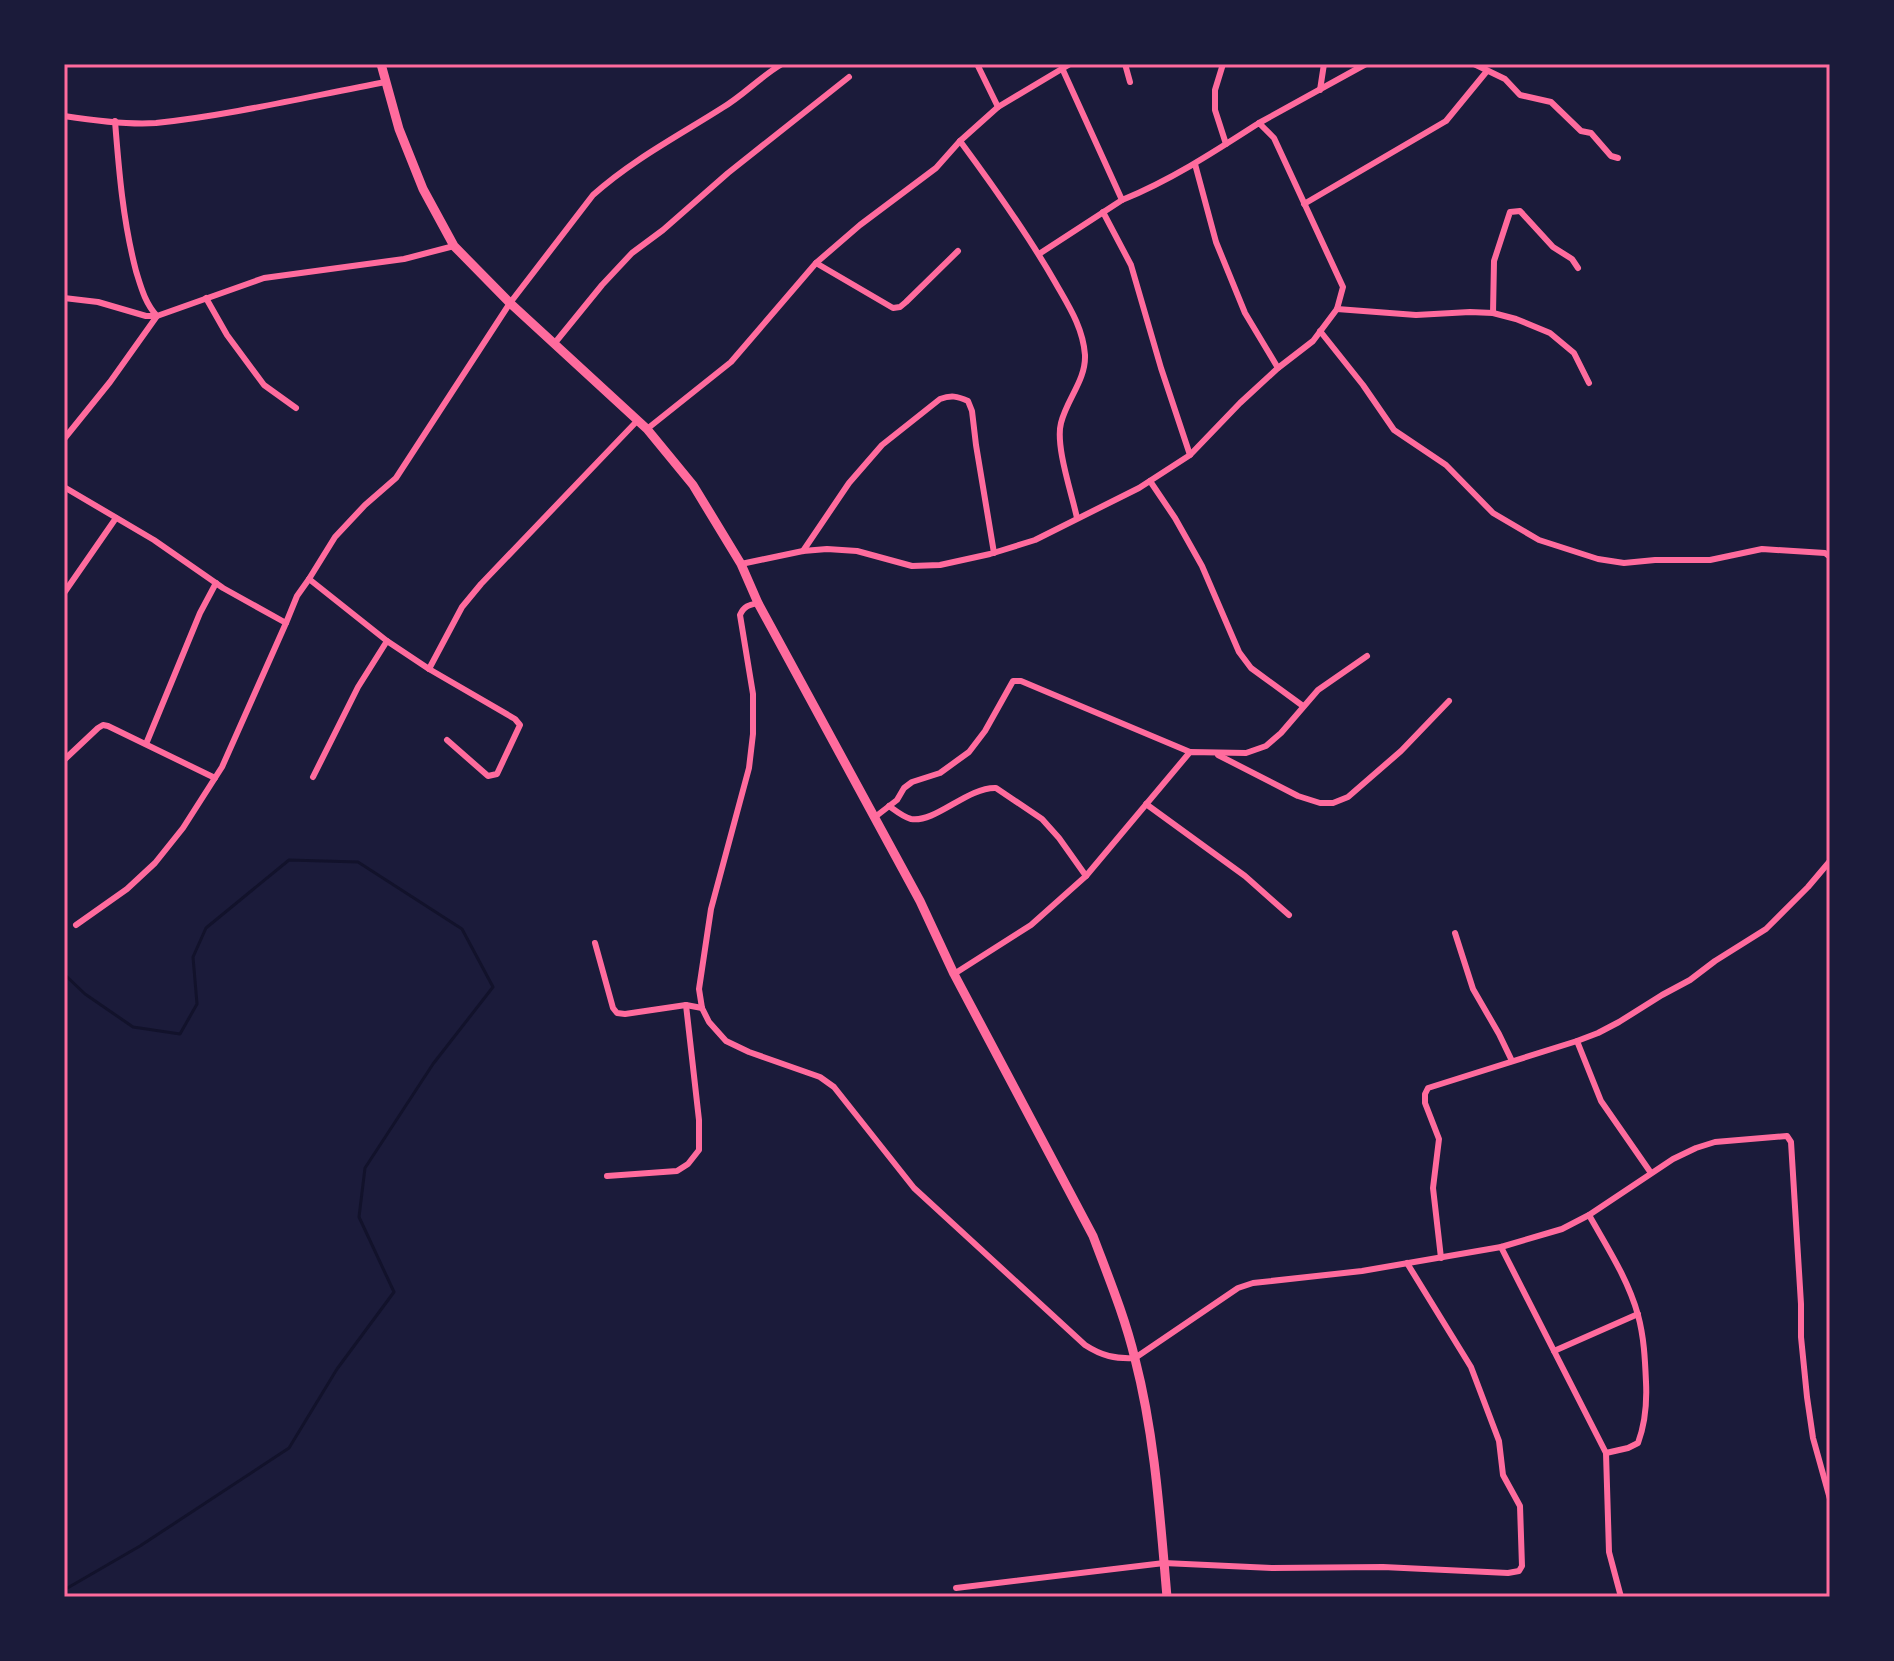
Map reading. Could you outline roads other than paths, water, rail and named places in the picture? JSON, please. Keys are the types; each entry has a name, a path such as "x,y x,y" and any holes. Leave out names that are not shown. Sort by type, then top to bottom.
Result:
{"highway":[{"path":"381,64 399,129 423,189 454,246 510,303 647,429 693,485 741,564 758,603 920,901 954,974 1093,1236 1135,1358 1153,1449 1167,1597"}],"street":[{"path":"76,925 127,889 155,863 183,828 228,754 297,596 335,537 396,478 510,303 593,195 609,180 744,94 782,64"},
{"path":"977,64 998,107"},
{"path":"647,429 731,362 816,263 860,225 936,168 960,141 998,107 1070,64"},
{"path":"1125,64 1130,82"},
{"path":"1223,64 1215,90 1215,110 1226,144"},
{"path":"1320,90 1324,64"},
{"path":"1039,254 1122,200 1195,164 1259,123 1366,64"},
{"path":"1474,64 1505,79 1520,95 1551,102 1581,131 1591,133 1611,156 1618,158"},
{"path":"1062,68 1122,200"},
{"path":"1304,204 1446,121 1487,71"},
{"path":"554,344 632,253 849,77"},
{"path":"64,116 153,123 386,82"},
{"path":"115,121 120,189 128,240 142,292 150,310 157,316"},
{"path":"741,564 827,549 857,551 912,566 940,565 994,553 1035,540 1139,488 1190,455 1240,403 1313,341 1337,309 1343,287 1274,138 1259,123"},
{"path":"960,141 1039,254 1081,331 1085,357 1081,381 1061,422 1059,439 1077,518"},
{"path":"1195,164 1216,242 1227,270 1245,313 1278,368"},
{"path":"1493,313 1494,261 1510,212 1520,211 1553,247 1572,259 1578,268"},
{"path":"1103,212 1131,265 1190,455"},
{"path":"64,298 98,302 146,316 157,316 264,278 404,259 454,246"},
{"path":"816,263 893,308 906,302 958,251"},
{"path":"206,298 227,335 264,385 296,408"},
{"path":"1337,309 1416,315 1493,313 1516,319 1550,333 1574,353 1589,383"},
{"path":"64,439 157,316"},
{"path":"1320,331 1394,430 1446,465 1493,513 1539,540 1598,559 1624,563 1710,560 1762,549 1825,553 1830,557"},
{"path":"803,551 849,483 882,445 940,399 957,396 968,401 972,411 994,553"},
{"path":"429,669 462,607 481,584 637,421"},
{"path":"1150,481 1202,566 1239,652 1251,668 1303,706"},
{"path":"64,487 154,540 216,583 286,623"},
{"path":"64,593 116,518"},
{"path":"309,579 387,641 515,719 520,725 497,774 492,776 488,776 447,740"},
{"path":"146,744 200,613 216,583"},
{"path":"758,603 748,605 740,615 753,694 753,734 749,768 711,909 699,989 702,1008 709,1022 726,1041 820,1077 834,1087 914,1188 1085,1345 1102,1355 1119,1359 1135,1358 1231,1293 1253,1283 1362,1271 1501,1247 1562,1229 1589,1215 1673,1159 1696,1148 1715,1142 1787,1136 1790,1139 1807,1397 1813,1438 1830,1499"},
{"path":"313,777 358,687 387,641"},
{"path":"875,817 897,800 912,782 940,773 969,752 985,731 1013,681 1021,681 1190,752 1246,753 1266,746 1318,690 1367,656"},
{"path":"1215,753 1298,796 1320,803 1333,803 1348,797 1401,751 1449,701"},
{"path":"64,760 103,725 215,778"},
{"path":"954,974 1031,925 1086,876 1190,752"},
{"path":"889,806 907,818 920,819 981,789 996,788 1042,819 1086,876"},
{"path":"1146,804 1245,876 1289,915"},
{"path":"1441,1258 1433,1188 1439,1139 1425,1103 1428,1088 1577,1041 1619,1022 1690,980 1766,929 1830,861"},
{"path":"1455,933 1473,989 1512,1061"},
{"path":"595,943 617,1013 686,1005 702,1008"},
{"path":"607,1176 677,1171 688,1164 699,1150 699,1120 686,1005"},
{"path":"1577,1041 1601,1101 1651,1173"},
{"path":"1589,1215 1622,1274 1638,1314 1645,1351 1647,1398 1643,1431 1638,1443 1606,1453"},
{"path":"1501,1247 1606,1453 1609,1552 1621,1597"},
{"path":"956,1588 1164,1563 1272,1568 1519,1571 1522,1566 1520,1506 1503,1475 1499,1441 1471,1367 1407,1263"},
{"path":"1554,1351 1638,1314"}],"waterway":[{"path":"64,974 85,994 133,1027 180,1034 197,1004 193,957 206,928 289,860 358,862 462,929 493,987 433,1064 365,1168 359,1217 394,1292 337,1369 289,1448 140,1546 64,1590"}]}
